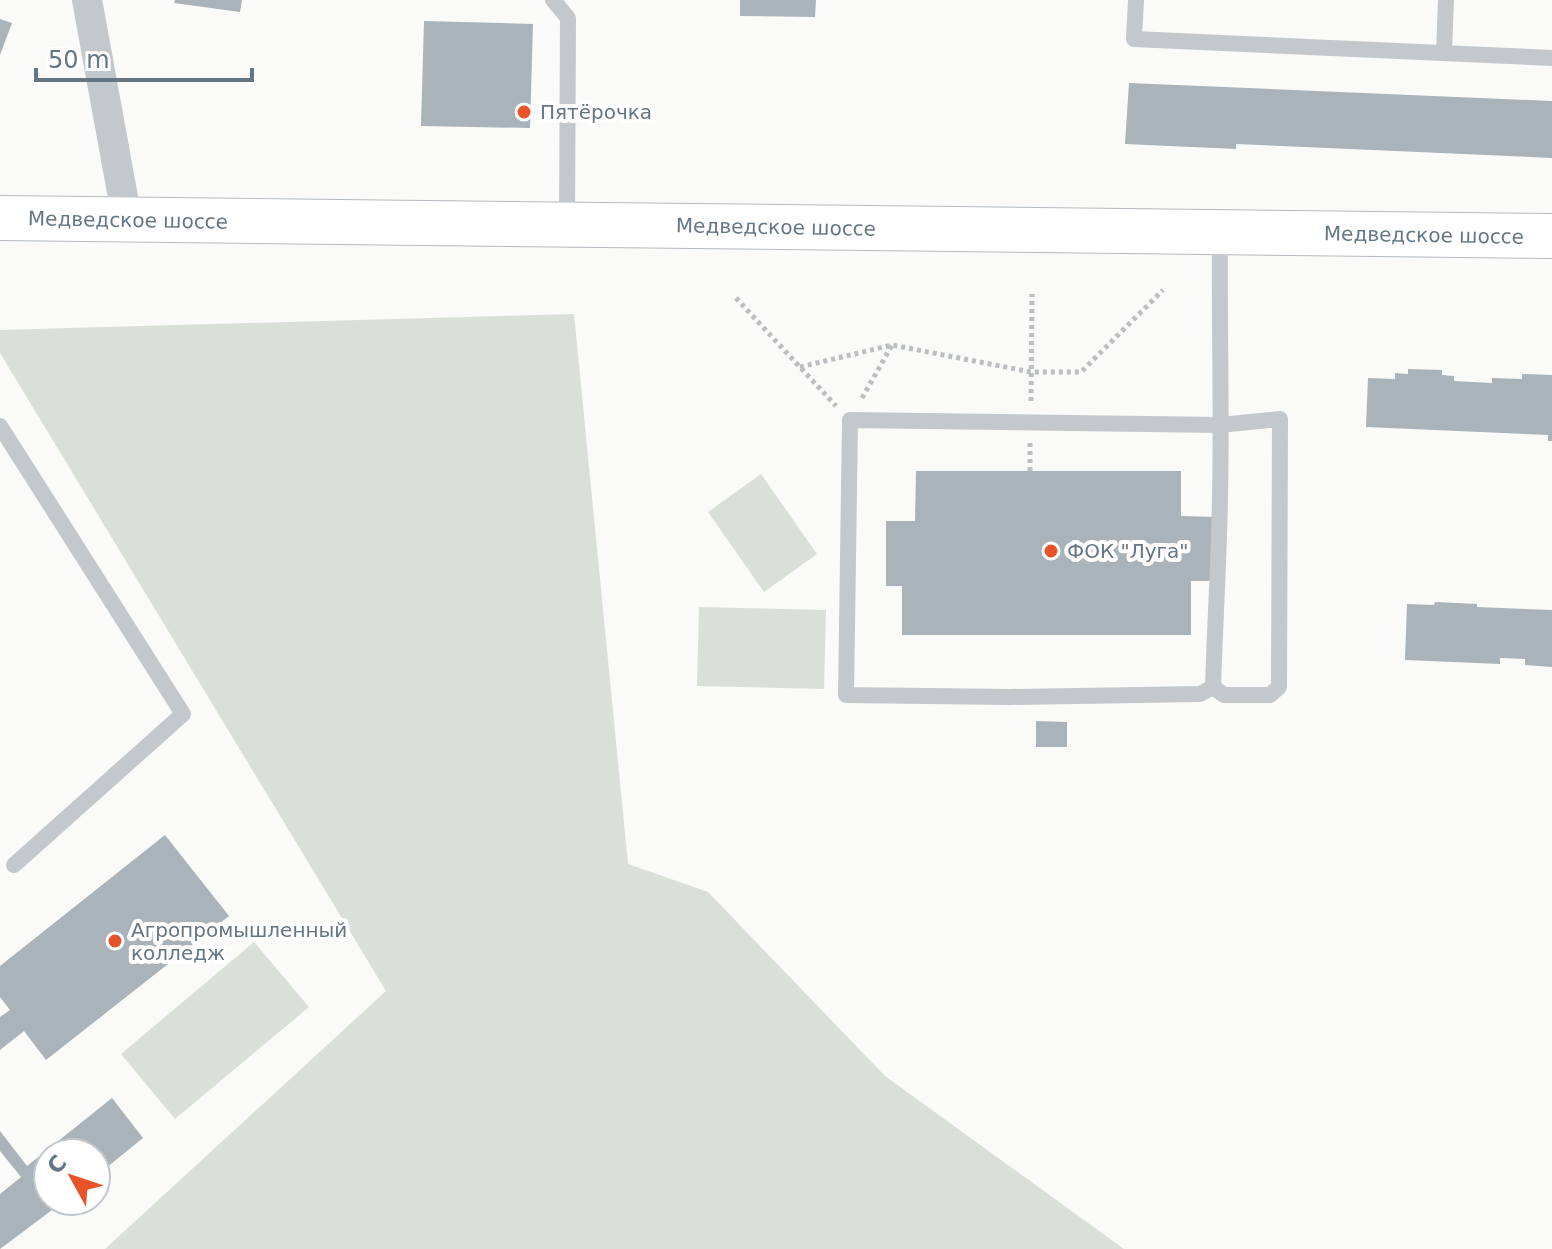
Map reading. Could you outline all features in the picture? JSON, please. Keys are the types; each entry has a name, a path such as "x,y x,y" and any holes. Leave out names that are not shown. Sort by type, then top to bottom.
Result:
{"main road":[{"name":"Медведское шоссе","path":"0,218 1552,236"}],"street":[{"path":"87,0 127,219"}],"lane":[{"path":"553,0 568,18 567,225"},
{"path":"1136,0 1134,39 1552,58"},
{"path":"1444,53 1446,0"},
{"path":"1213,687 1220,496 1220,232"},
{"path":"1280,419 1279,687 1270,695 1224,695 1213,687 1200,694 1009,697 846,695 850,420 1220,425 1280,419"},
{"path":"0,426 183,714 14,865"}],"path":[{"path":"800,367 892,345 1031,372 1081,372 1163,290"},
{"path":"1030,471 1032,294"},
{"path":"736,298 850,420 892,345"}],"shaded area":[{"path":"574,314 628,864 708,892 885,1076 1124,1249 105,1249 386,991 0,353 0,330"},
{"path":"761,474 817,554 764,592 708,512"},
{"path":"699,607 826,610 824,689 697,686"},
{"path":"254,942 309,1007 175,1119 121,1054"}],"building":[{"path":"175,0 242,0 240,12 174,3"},
{"path":"740,0 816,0 815,17 740,16"},
{"path":"0,19 12,23 0,55"},
{"path":"424,21 533,24 530,128 421,126"},
{"path":"1129,83 1552,101 1552,158 1236,144 1236,149 1125,144"},
{"path":"1408,369 1442,370 1442,375 1454,376 1454,381 1492,383 1492,378 1522,379 1522,374 1552,375 1552,441 1548,441 1548,435 1366,427 1368,378 1395,379 1395,373 1408,374"},
{"name":"ФОК \"Луга\"","path":"916,471 1181,471 1181,516 1216,517 1215,581 1191,581 1191,635 902,635 902,586 886,586 886,521 915,521"},
{"path":"1435,602 1552,610 1552,667 1525,665 1525,659 1500,658 1500,664 1405,660 1407,604 1434,605"},
{"path":"1036,721 1067,722 1067,747 1036,747"},
{"name":"Агропромышленный колледж","path":"165,835 229,916 46,1060 24,1031 0,1050 0,1017 10,1010 0,997 0,966"},
{"path":"112,1098 143,1138 112,1163 112,1137 63,1137"},
{"path":"0,1131 27,1166 32,1162 32,1217 43,1217 0,1249 0,1194 21,1177 0,1151"}],"place":[{"name":"Пятёрочка","path":"524,112"},
{"name":"ФОК \"Луга\"","path":"1051,551"},
{"name":"Агропромышленный колледж","path":"115,941"}]}
